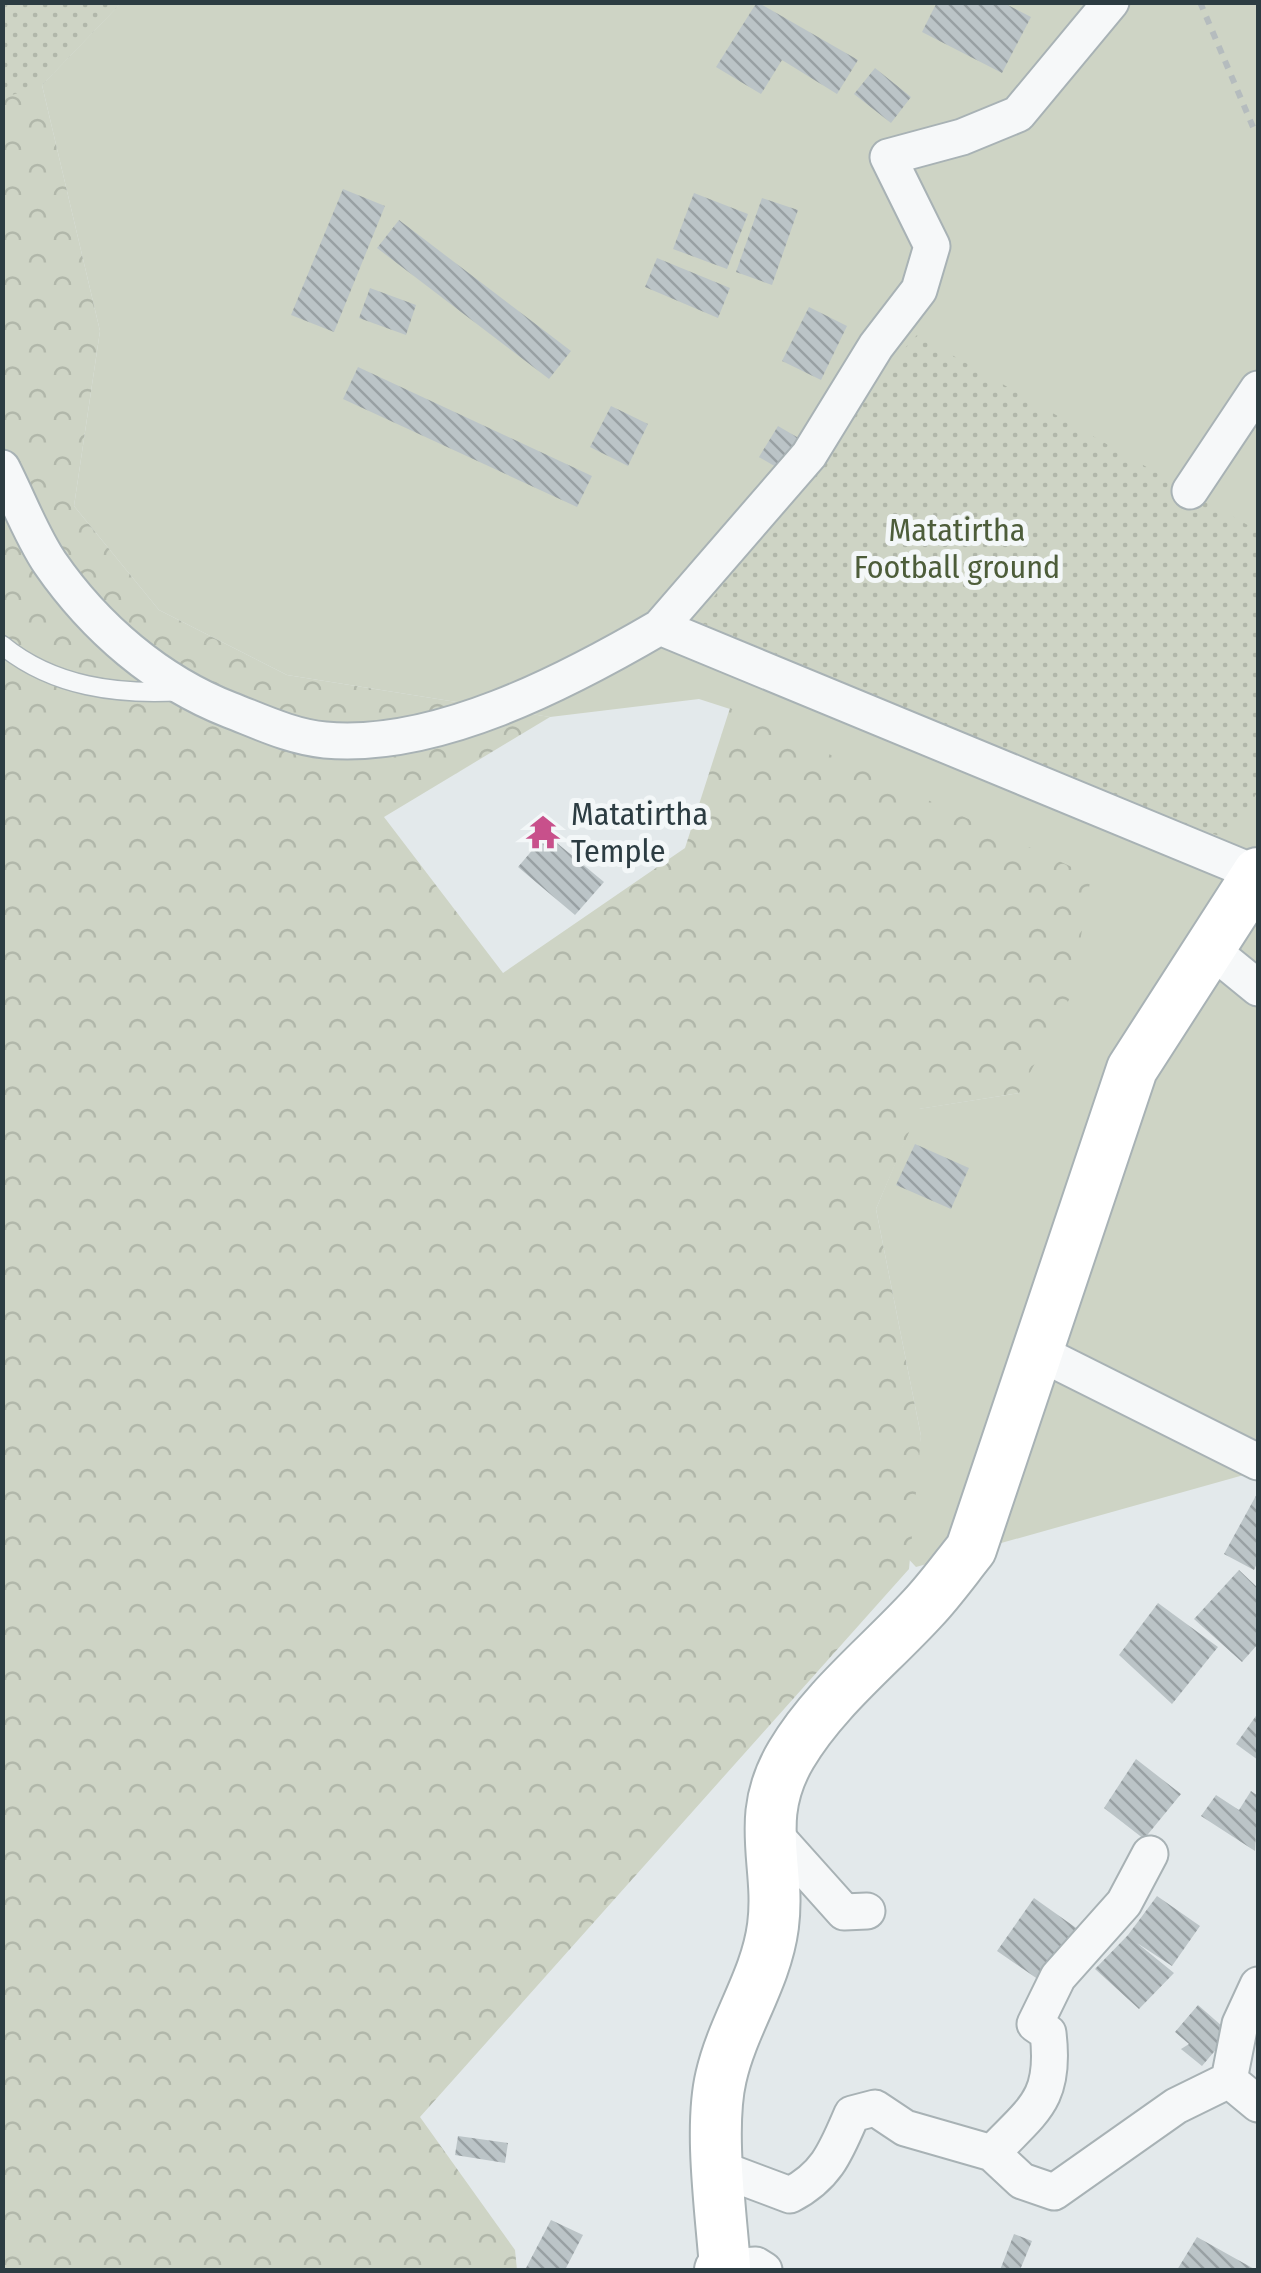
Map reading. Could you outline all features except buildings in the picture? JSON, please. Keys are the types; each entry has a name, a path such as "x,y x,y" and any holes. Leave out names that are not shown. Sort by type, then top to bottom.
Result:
{"street":[{"path":"2,468 49,562 105,629 183,692 284,731 323,740 369,740 435,728 570,679 660,627 808,455 876,346 919,290 932,246 888,157 962,137 1018,114 1111,2"},
{"path":"1190,491 1258,390"},
{"path":"660,627 1258,873 1132,1069 971,1549 924,1608 861,1669 790,1756 767,1826 774,1922 768,1958 720,2080 718,2168 736,2269"},
{"path":"1209,948 1258,988"},
{"path":"1038,1352 1258,1462"},
{"path":"767,1826 844,1912 868,1910"},
{"path":"992,2154 1038,2105 1053,2072 1048,2033 1035,2024 1058,1977 1124,1903 1150,1854"},
{"path":"1230,2080 1240,2024 1258,1984"},
{"path":"718,2168 790,2195 815,2182 830,2164 852,2114 863,2108 875,2108 905,2128 992,2154 1022,2181 1054,2192 1176,2106 1230,2080"},
{"path":"1230,2080 1258,2104"}],"lane":[{"path":"2,644 46,673 93,687 129,694 183,692"}],"path":[{"path":"1200,2 1253,127"}],"green space":[{"path":"2,3 121,3 42,85 3,98"},
{"path":"3,3 121,3 42,85 100,331 74,506 159,610 287,675 550,717 384,817 503,973 685,848 730,708 1091,876 1071,996 1019,1093 919,1109 876,1209 921,1436 909,1569 420,2117 515,2250 517,2270 3,2270"},
{"path":"121,3 1258,3 1258,1471 916,1567 903,1553 921,1436 876,1209 918,1109 1019,1093 730,709 699,699 550,717 287,675 159,610 74,506 100,331 42,85"},
{"name":"Matatirtha Football ground","path":"917,335 1258,531 1258,791 1229,839 1129,807 1020,755 697,621 839,420"}],"place":[{"name":"Matatirtha Temple","path":"543,832"}]}
